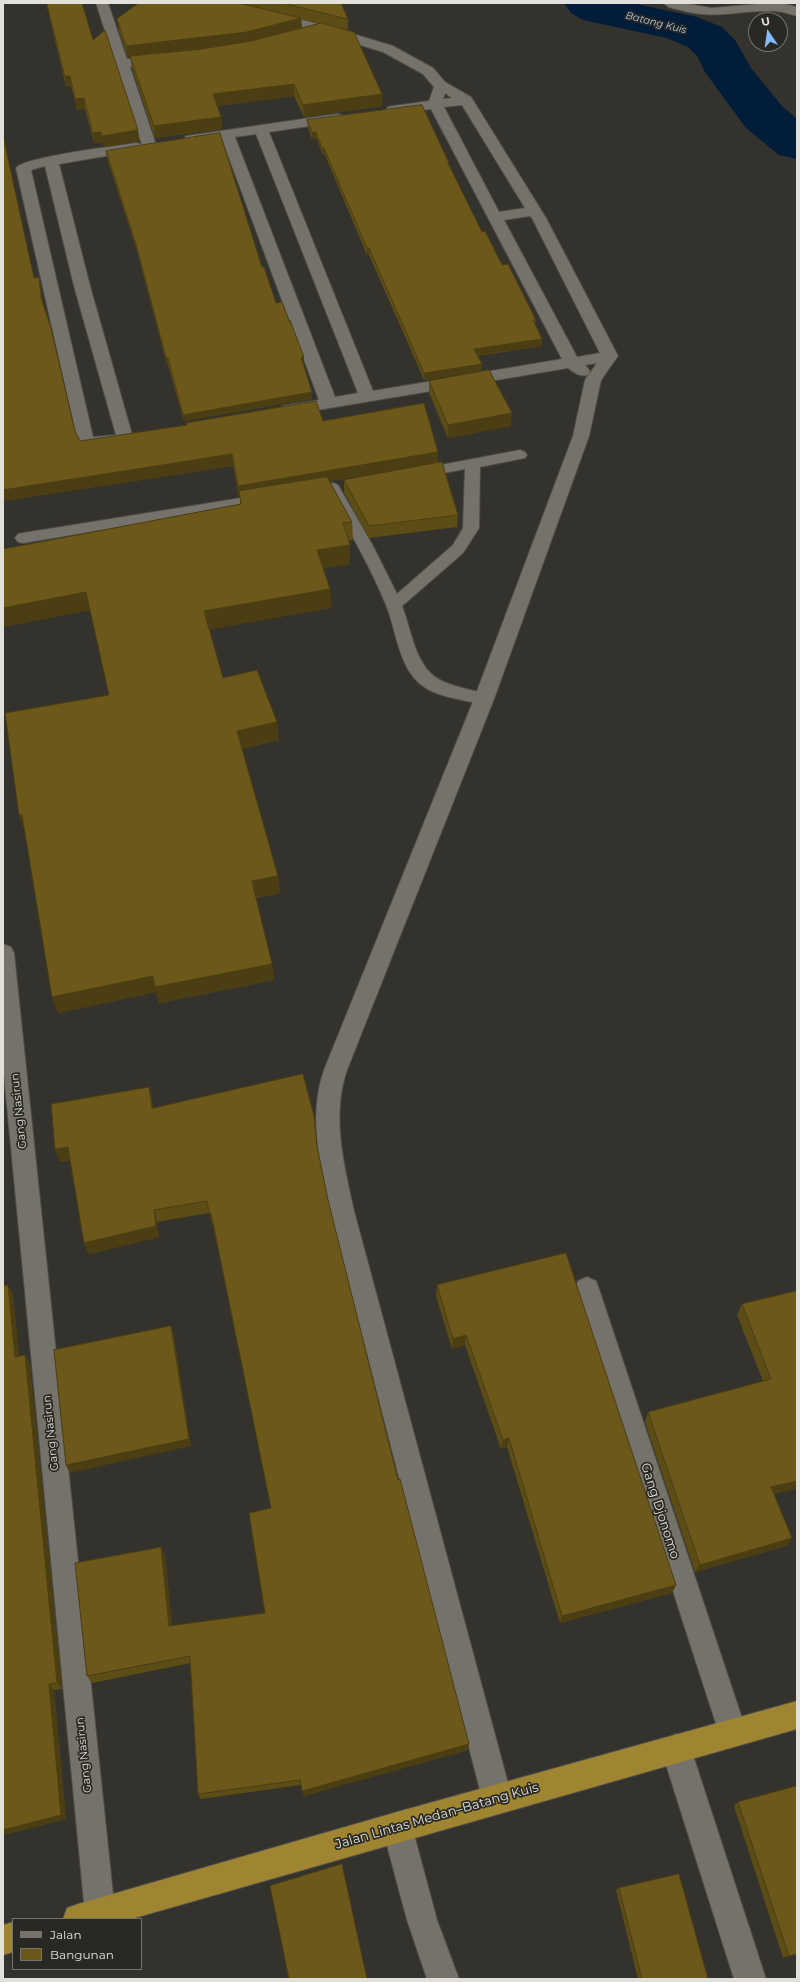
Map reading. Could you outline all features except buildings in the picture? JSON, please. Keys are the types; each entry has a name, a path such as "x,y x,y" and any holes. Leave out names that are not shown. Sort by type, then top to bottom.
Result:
{"highway":[{"name":"Jalan Lintas Medan–Batang Kuis","path":"89,1916 397,1826 797,1715"}],"street":[{"path":"102,3 149,145"},
{"path":"216,3 322,29 388,49 428,71 440,85 466,100 535,211 610,356"},
{"path":"670,3 708,12 726,12 781,5 794,8 797,12"},
{"path":"301,37 322,29"},
{"path":"121,64 175,58"},
{"path":"440,85 435,104 572,363 593,380"},
{"path":"380,112 466,100"},
{"path":"180,140 348,116"},
{"path":"261,129 329,403"},
{"path":"227,134 367,396"},
{"path":"51,161 67,289 87,442 90,444 133,437 67,289 23,170 24,167 30,164 164,143"},
{"path":"494,217 535,211"},
{"path":"274,412 610,356"},
{"path":"497,1798 342,1211 328,1144 327,1113 331,1085 342,1054 484,699 581,436 593,380 610,356"},
{"name":"Gang Nasirun","path":"3,953 89,1916"},
{"name":"Gang Djonomo","path":"587,1289 733,1733"},
{"path":"676,1749 750,1979"},
{"path":"397,1826 422,1920 444,1979"}],"lane":[{"path":"403,476 520,455"},
{"path":"394,605 458,549 470,528 473,510 473,464"},
{"path":"310,492 349,485"},
{"path":"333,488 351,519 394,605 414,661 423,677 438,686 484,699"},
{"path":"23,538 279,497"}],"waterway":[{"name":"Batang Kuis","path":"587,3 599,10 680,27 705,37 718,50 729,72 764,117 797,144"}]}
